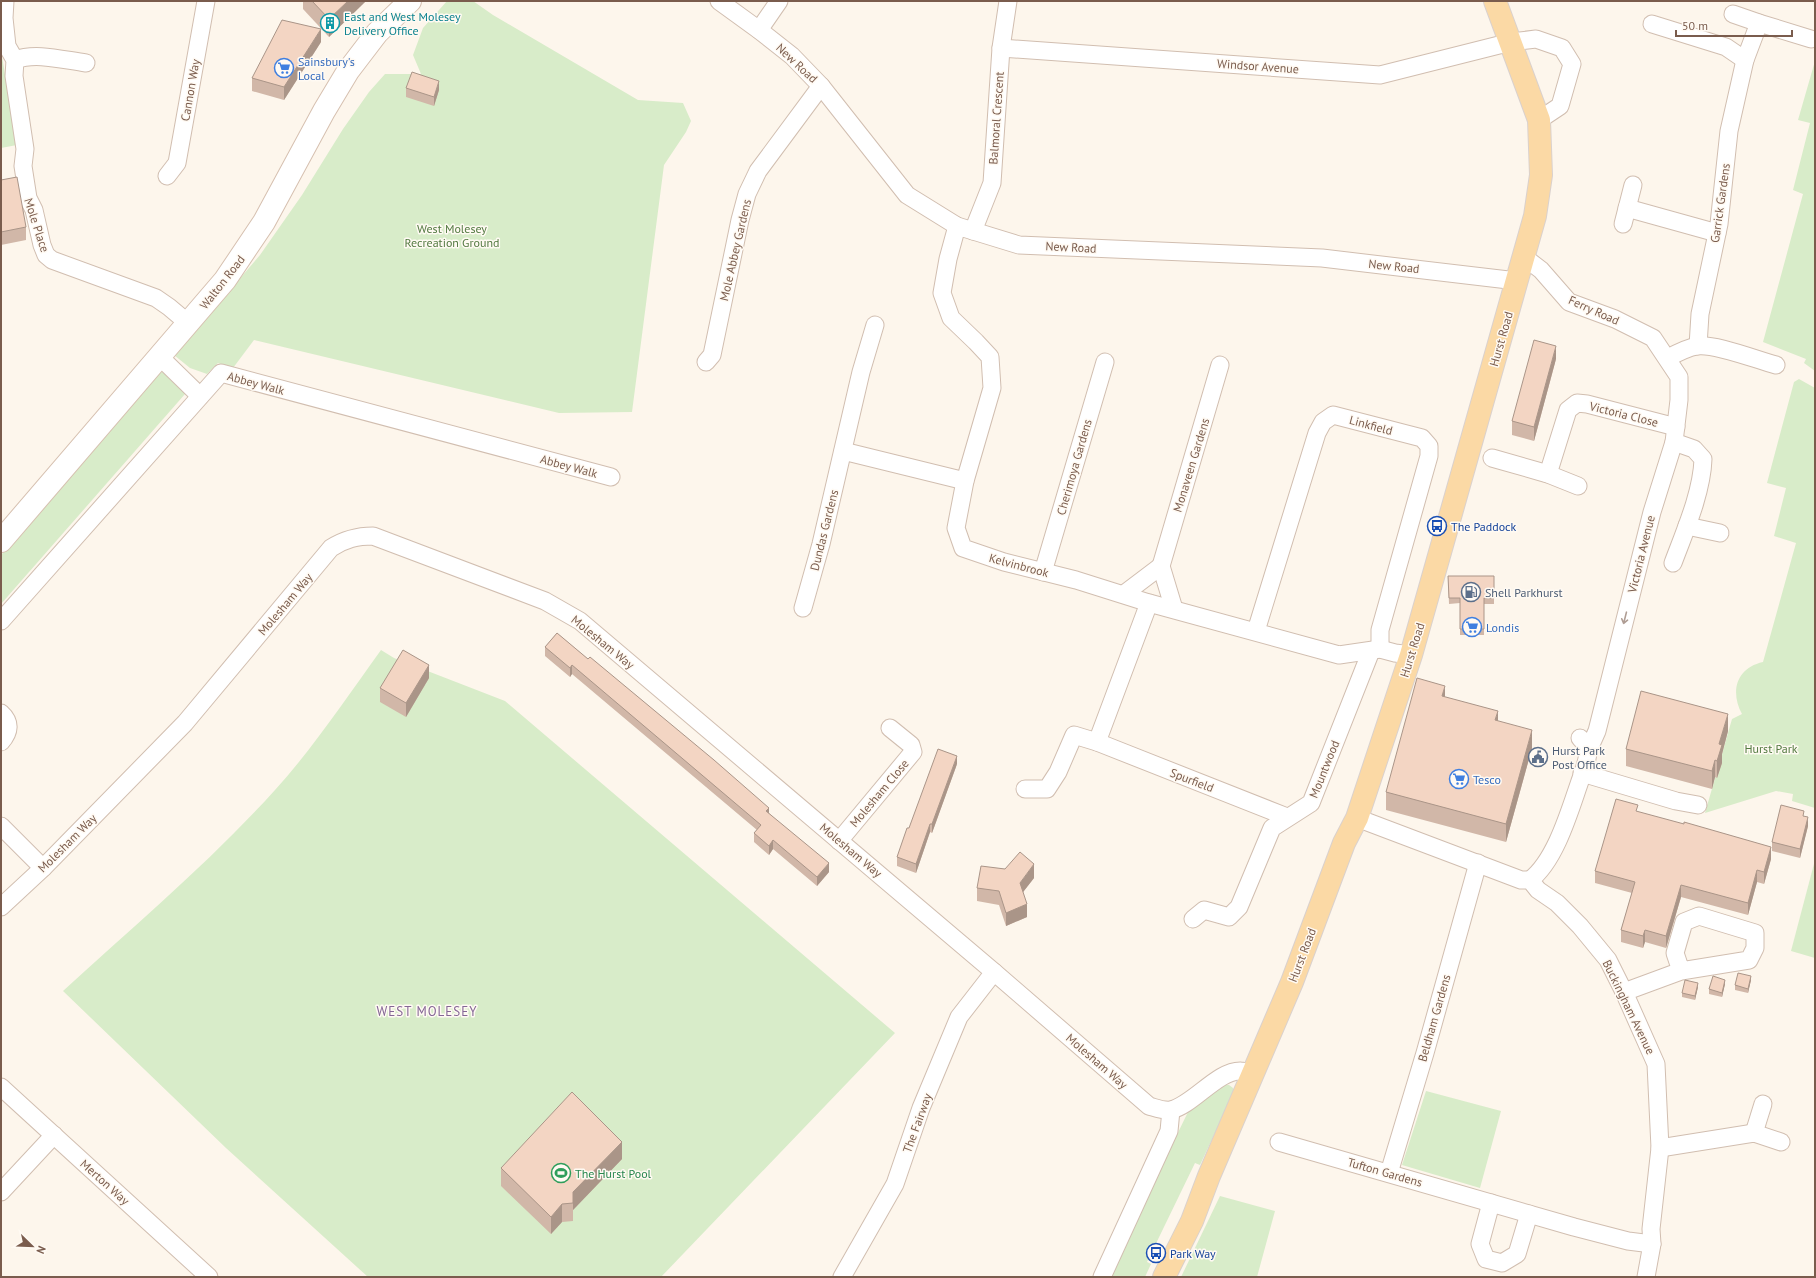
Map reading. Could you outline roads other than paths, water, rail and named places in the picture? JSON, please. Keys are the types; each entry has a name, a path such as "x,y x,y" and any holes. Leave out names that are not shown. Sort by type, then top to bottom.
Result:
{"main road":[{"name":"Walton Road","path":"1,540 225,280 264,222 324,111 354,62 377,33 410,1"},
{"name":"Hurst Road","path":"1164,1277 1192,1221 1209,1176 1292,982 1344,844 1357,818 1411,655 1535,216 1541,175 1539,120 1496,1"}],"street":[{"name":"Mole Place","path":"5,1 4,18 7,46 14,60 14,76 25,149 23,166 28,198 34,210 42,245 46,255 52,260 156,298 169,306 188,324"},
{"name":"Cannon Way","path":"167,176 177,163 206,1"},
{"name":"New Road","path":"719,1 760,30 792,56 821,86 907,195 956,226 1019,244 1322,258 1517,281"},
{"path":"760,30 779,1"},
{"name":"Balmoral Crescent","path":"973,231 992,183 1001,48 1008,1"},
{"path":"1733,14 1812,39"},
{"name":"Garrick Gardens","path":"1698,346 1700,314 1717,233 1729,131 1745,60 1758,23"},
{"path":"1652,24 1726,47 1745,60"},
{"name":"Windsor Avenue","path":"1001,48 1380,75 1511,42 1536,39 1562,48 1572,64 1560,106 1539,120"},
{"path":"14,60 35,56 86,63"},
{"name":"Mole Abbey Gardens","path":"706,362 712,355 740,220 747,194 758,171 821,86"},
{"path":"1633,185 1625,216 1717,233"},
{"name":"Kelvinbrook","path":"956,226 942,293 951,318 990,357 992,388 966,481 956,528 963,548 1004,562 1124,594 1149,603 1256,631 1339,655 1376,650 1395,654 1411,655"},
{"name":"Ferry Road","path":"1524,257 1541,270 1569,302 1615,319 1653,338 1668,358"},
{"name":"Dundas Gardens","path":"803,608 821,544 861,372 875,325"},
{"path":"1668,358 1680,351 1698,346 1713,347 1776,365"},
{"path":"160,357 200,396"},
{"name":"Victoria Avenue","path":"1530,880 1538,874 1544,865 1565,826 1582,774 1584,744 1597,731 1652,512 1675,435 1679,400 1679,377 1668,358"},
{"name":"Cherimoya Gardens","path":"1043,572 1105,362"},
{"name":"Monaveen Gardens","path":"1161,566 1220,365"},
{"name":"Abbey Walk","path":"1,621 221,373 611,477"},
{"name":"Victoria Close","path":"1548,474 1568,410 1577,403 1587,404 1675,435"},
{"name":"Linkfield","path":"1256,631 1317,433 1323,422 1334,415 1422,438 1429,446 1429,456 1380,630 1376,650"},
{"path":"1673,563 1687,526 1702,472 1703,459 1694,449 1675,435"},
{"path":"843,451 966,481"},
{"path":"1492,458 1548,474 1578,486"},
{"path":"1687,526 1720,533"},
{"name":"Molesham Way","path":"1,907 43,868 185,722 331,548 343,541 358,536 373,536 545,601 580,622 840,841 1149,1106 1161,1110 1171,1110"},
{"path":"1124,594 1161,566 1174,609"},
{"path":"1097,742 1149,603"},
{"name":"Mountwood","path":"1193,919 1204,910 1229,917 1239,907 1272,828 1311,803 1376,650"},
{"path":"1,713 6,718 9,727 7,736 1,742"},
{"name":"Molesham Close","path":"840,841 913,752 911,745 890,728"},
{"name":"Spurfield","path":"1025,789 1047,789 1058,772 1074,735 1097,742 1287,817"},
{"path":"1582,774 1676,801 1698,805"},
{"path":"1357,818 1521,880 1530,880"},
{"path":"1,826 43,868"},
{"name":"Beldham Gardens","path":"1389,1173 1425,1053 1478,863"},
{"name":"Buckingham Avenue","path":"1530,880 1538,890 1557,903 1580,926 1608,960 1656,1064 1660,1148 1651,1229 1652,1244 1646,1277"},
{"path":"1624,992 1681,971 1749,960 1755,948 1755,933 1699,916 1684,922 1675,953 1681,971"},
{"name":"The Fairway","path":"842,1277 896,1184 921,1108 959,1017 994,972"},
{"path":"1102,1277 1169,1131 1171,1110 1227,1074 1241,1070 1253,1075"},
{"name":"Merton Way","path":"1,1087 207,1276"},
{"path":"1754,1133 1763,1104"},
{"path":"1660,1148 1754,1133 1781,1142"},
{"path":"1,1192 54,1136"},
{"name":"Tufton Gardens","path":"1279,1142 1529,1214 1628,1241 1652,1244"},
{"path":"1491,1203 1480,1244 1486,1259 1502,1263 1517,1254 1529,1214"}],"place":[{"name":"East and West Molesey Delivery Office","path":"330,23"},
{"name":"Sainsbury's Local","path":"284,68"},
{"name":"The Paddock","path":"1437,526"},
{"name":"Shell Parkhurst","path":"1471,592"},
{"name":"Londis","path":"1472,627"},
{"name":"Hurst Park Post Office","path":"1538,757"},
{"name":"Tesco","path":"1459,779"},
{"name":"The Hurst Pool","path":"561,1173"},
{"name":"Park Way","path":"1156,1253"}],"district":[{"name":"WEST MOLESEY","path":"427,1011"}],"park label":[{"name":"West Molesey Recreation Ground","path":"452,235"},
{"name":"Hurst Park","path":"1771,748"}]}
